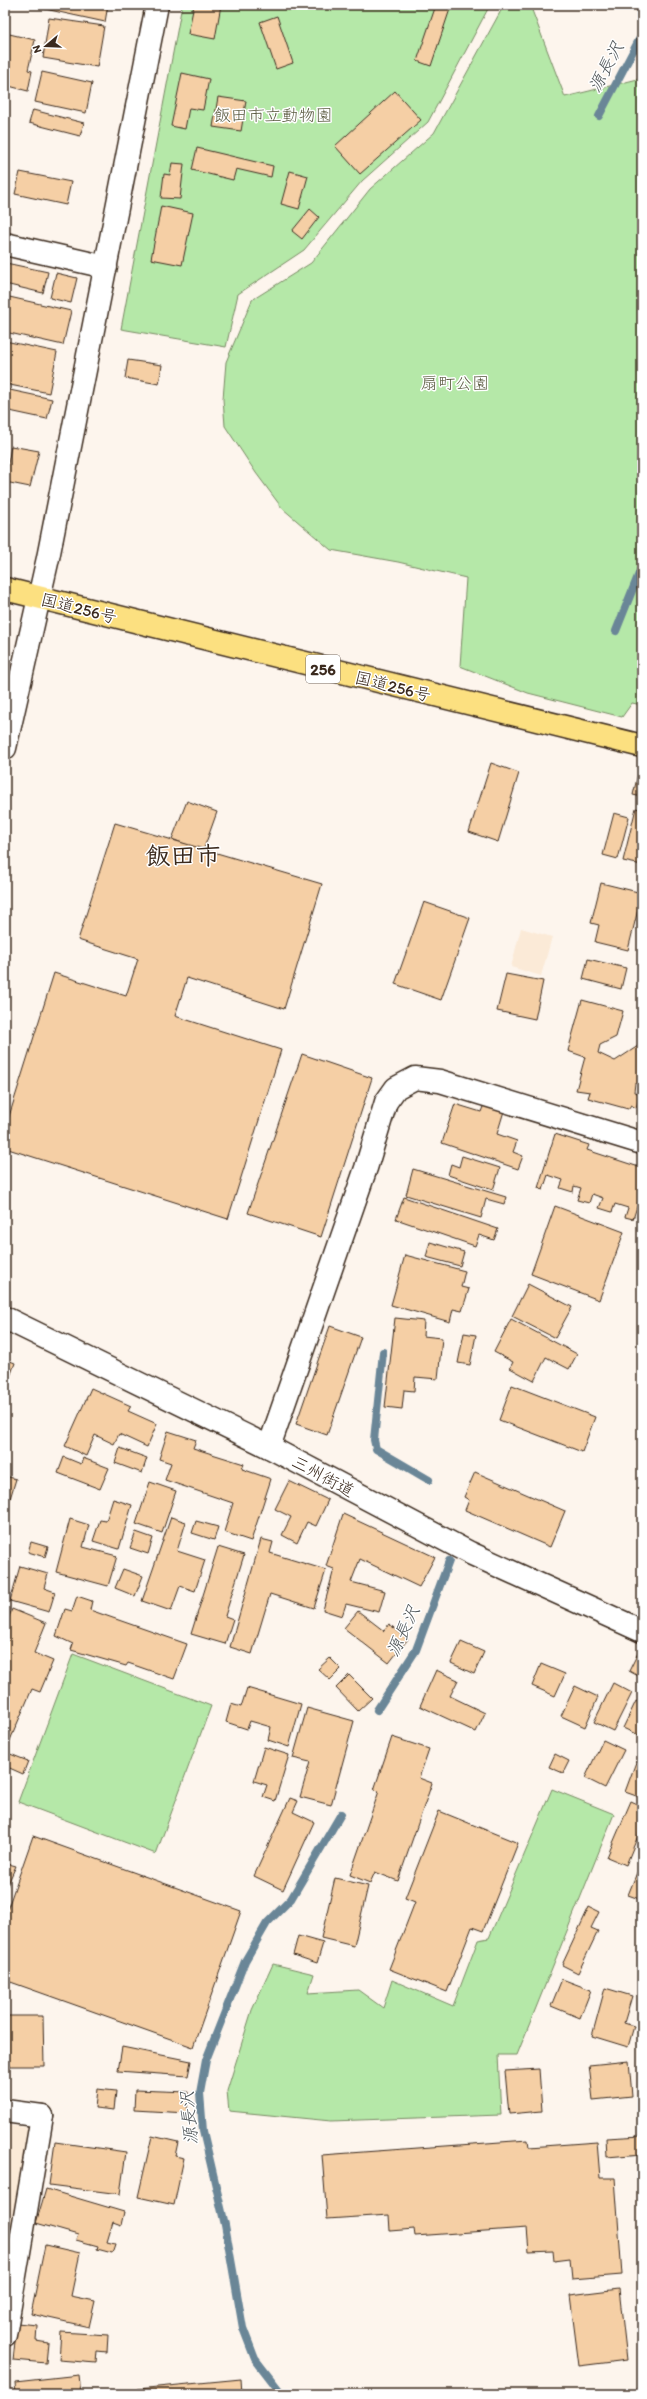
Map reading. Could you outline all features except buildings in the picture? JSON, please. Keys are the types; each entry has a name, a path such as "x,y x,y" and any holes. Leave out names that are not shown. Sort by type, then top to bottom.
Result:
{"highway":[{"name":"国道256号","path":"5,589 40,599 642,746"}],"street":[{"path":"5,748 40,599 157,5"},
{"path":"5,244 106,267"},
{"path":"269,1447 366,1168 386,1102 396,1088 415,1078 440,1081 642,1143"},
{"name":"三州街道","path":"5,1318 269,1447 464,1550 642,1631"},
{"path":"5,2111 42,2116 5,2335"}],"shaded area":[{"path":"521,928 552,937 541,976 511,967"},
{"path":"5,2125 24,2127 30,2131 5,2290"}],"green space":[{"name":"飯田市立動物園","path":"182,5 490,5 428,122 362,181 304,250 238,294 226,347 121,329"},
{"name":"扇町公園","path":"504,5 530,5 565,97 642,78 642,705 632,703 622,717 528,693 460,666 466,578 398,562 331,550 282,508 256,473 225,426 223,399 226,362 252,300 311,263 370,189 434,133"},
{"path":"73,1654 211,1706 156,1854 18,1802"},
{"path":"552,1789 614,1814 517,2055 498,2055 501,2115 331,2121 229,2111 227,2091 252,2010 273,1964 314,1974 308,1993 358,1990 383,2008 392,1980 453,2006 478,1940 489,1938"}],"waterway":[{"name":"源長沢","path":"599,116 642,34"},
{"name":"源長沢","path":"616,631 642,566"},
{"name":"源長沢","path":"383,1352 374,1440 376,1449 429,1480"},
{"name":"源長沢","path":"377,1710 416,1650 449,1561"},
{"name":"源長沢","path":"282,2394 255,2359 243,2328 225,2225 203,2131 200,2093 206,2060 245,1961 267,1923 291,1899 341,1814"}],"district":[{"name":"飯田市","path":"183,855"}]}
